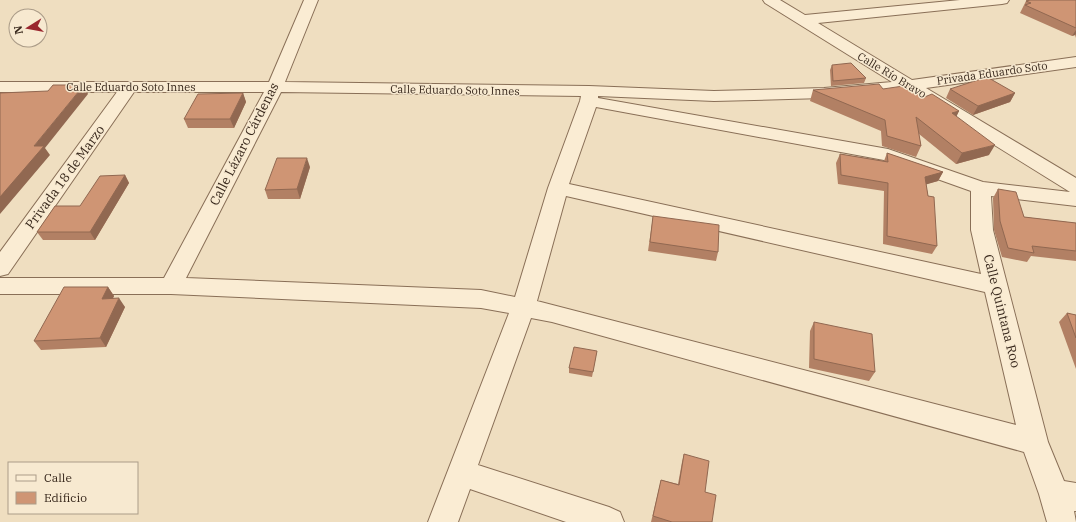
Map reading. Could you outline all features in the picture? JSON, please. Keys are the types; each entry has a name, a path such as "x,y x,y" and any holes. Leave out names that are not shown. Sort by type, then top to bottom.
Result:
{"street":[{"name":"Calle Lázaro Cárdenas","path":"171,286 275,87 311,0"},
{"name":"Calle Río Bravo","path":"770,0 1076,187"},
{"path":"803,20 1002,0"},
{"name":"Privada Eduardo Soto","path":"909,85 1076,62"},
{"name":"Calle Eduardo Soto Innes","path":"0,86 275,87 589,96 714,96 824,93 909,85"},
{"name":"Privada 18 de Marzo","path":"0,268 130,86"},
{"path":"443,522 523,308 558,188 589,96 888,155 981,188 1076,199"},
{"path":"558,188 995,286"},
{"name":"Calle Quintana Roo","path":"981,188 982,230 995,286 1034,442 1065,496 1062,522"},
{"path":"0,286 171,286 481,299 560,315 1034,442"},
{"path":"462,473 609,522"}],"building":[{"path":"1076,0 1076,28 1025,5 1031,3 1026,1"},
{"path":"851,63 866,78 833,81 832,65"},
{"path":"987,77 1015,93 978,106 950,89"},
{"path":"879,84 883,89 910,85 922,98 932,94 959,111 952,113 995,145 962,153 916,117 921,146 887,136 885,120 813,90"},
{"path":"53,85 84,85 34,146 44,146 0,197 0,93 48,91"},
{"path":"243,93 230,119 184,119 198,94"},
{"path":"887,153 943,172 925,177 928,196 934,197 937,246 887,236 888,183 841,175 840,154 888,162"},
{"path":"277,158 307,158 297,189 265,190"},
{"path":"125,175 90,232 37,232 55,206 80,206 100,176"},
{"path":"998,189 1016,192 1024,217 1076,223 1076,251 1032,246 1034,253 1008,248 1000,221"},
{"path":"653,216 719,225 718,252 650,242"},
{"path":"64,287 108,287 102,299 119,298 100,338 34,341"},
{"path":"1067,313 1076,315 1076,338"},
{"path":"814,322 872,334 875,372 814,359"},
{"path":"574,347 597,351 593,372 569,368"},
{"path":"684,454 709,461 705,492 716,495 712,522 672,522 653,516 661,480 679,485"}]}
